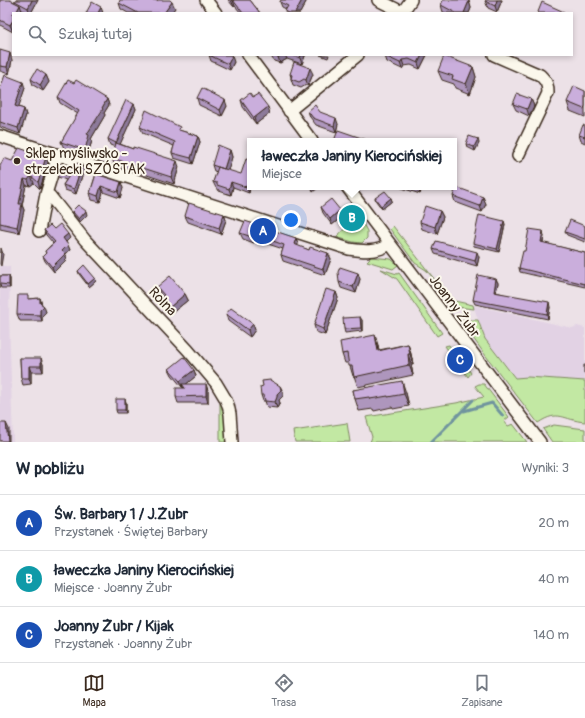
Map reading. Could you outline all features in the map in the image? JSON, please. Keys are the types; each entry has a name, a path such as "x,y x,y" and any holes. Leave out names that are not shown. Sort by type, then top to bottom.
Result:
{"street":[{"path":"206,0 215,12"},
{"path":"378,0 401,12"},
{"path":"404,12 411,0"},
{"path":"249,56 310,138"},
{"path":"289,110 357,56"},
{"path":"496,56 540,75 548,85 548,92 518,156"},
{"path":"0,136 348,249 361,251 374,250 384,248 389,244"},
{"path":"39,231 46,194 58,155"},
{"name":"Joanny Żubr","path":"348,190 540,442"},
{"name":"Rolna","path":"46,194 50,196 85,240 188,350 216,383 228,405 232,442"}],"shaded area":[{"path":"0,265 10,267 9,318 13,442 0,442"},
{"path":"473,305 572,328 577,326 585,328 585,381 528,377 515,378 485,339"}],"green space":[{"path":"352,222 362,222 367,231 367,238 362,243 336,237"},
{"path":"393,226 435,280 426,270 415,263 390,229"},
{"path":"371,257 391,259 398,265 393,269 367,261"},
{"path":"381,269 397,274 399,273 442,333 437,336 397,279"},
{"path":"439,287 450,300 473,305 474,309 457,307 454,310"},
{"path":"460,320 478,320 485,339 515,378 528,377 585,381 585,422 556,416 538,423"},
{"path":"449,345 458,357 457,358 461,363 463,362 471,373 468,377 445,346"},
{"path":"484,384 509,417 504,421 508,426 513,424 527,442 370,442 372,437 366,417 456,403 484,397 475,386"},
{"path":"220,402 222,402 226,416 227,442 220,442"},
{"path":"347,423 350,442 295,442 293,431"},
{"path":"554,425 585,429 585,442 552,442 543,429"}],"building":[{"path":"0,0 10,0 20,5 16,12 12,12 12,22 10,25 0,20"},
{"path":"15,0 32,0 28,8"},
{"path":"120,0 170,0 172,2 165,12 136,12 119,3"},
{"path":"233,0 250,0 259,12 242,12"},
{"path":"281,0 302,0 296,12 285,11 288,6 280,2"},
{"path":"443,0 469,1 464,12 454,12 441,5"},
{"path":"497,0 495,6 485,1"},
{"path":"92,2 101,7 98,12 87,12"},
{"path":"542,2 564,12 538,12"},
{"path":"0,50 10,53 7,67 0,66"},
{"path":"211,56 232,56 228,64"},
{"path":"385,56 422,56 418,63 409,59 402,60 400,63"},
{"path":"444,56 473,67 466,84 452,79 453,76 438,71"},
{"path":"294,62 310,68 306,80 304,79 299,82 291,79 292,75 290,74"},
{"path":"37,69 46,75 40,85 31,79"},
{"path":"5,75 23,82 15,106 24,109 18,128 0,122 0,89"},
{"path":"68,80 74,83 76,80 107,99 102,108 103,109 87,134 89,135 85,150 61,142 79,111 58,97"},
{"path":"574,86 585,91 584,109 567,102"},
{"path":"202,88 225,100 220,110 197,98"},
{"path":"250,93 253,97 258,94 268,107 254,118 241,100"},
{"path":"517,94 531,99 527,109 513,104"},
{"path":"126,100 134,104 116,143 108,139"},
{"path":"315,105 320,112 336,118 334,126 313,118 308,111"},
{"path":"146,110 180,127 179,130 198,136 191,158 172,153 175,142 140,127"},
{"path":"583,125 585,126 585,137 579,135"},
{"path":"338,130 361,138 335,138"},
{"path":"469,136 478,139 474,147 466,144"},
{"path":"116,143 177,161 171,177 112,158"},
{"path":"218,145 230,150 224,169 212,165"},
{"path":"19,148 46,157 38,182 31,176 28,180 24,179 19,204 22,204 17,227 0,223 0,166 4,158 12,161"},
{"path":"247,159 246,187 231,182 229,189 213,182 218,167 241,174"},
{"path":"59,163 74,168 77,163 82,165 74,189 63,185 69,176 56,172"},
{"path":"96,174 121,182 118,192 101,186 98,196 90,193"},
{"path":"457,187 483,197 480,206 453,196"},
{"path":"385,191 391,198 381,206 375,198"},
{"path":"331,199 340,210 330,219 321,207"},
{"path":"189,203 224,214 219,228 185,216"},
{"path":"78,205 86,211 79,219 72,211"},
{"path":"425,206 440,211 435,227 420,222"},
{"path":"479,215 504,221 497,249 473,243"},
{"path":"570,220 585,226 585,239 565,232"},
{"path":"245,221 296,238 294,244 309,250 310,247 328,253 323,269 281,255 284,245 254,234 252,237 240,233"},
{"path":"60,224 68,234 63,238 68,245 62,251 65,254 52,267 43,256 46,253 45,251 55,242 44,230 50,225 54,229"},
{"path":"529,229 543,231 541,242 585,253 585,284 519,268 523,251 525,251"},
{"path":"436,241 477,252 475,261 433,249"},
{"path":"84,265 95,278 88,284 78,271"},
{"path":"340,267 358,273 353,287 339,282 338,272"},
{"path":"478,275 496,279 494,292 549,302 547,314 473,300"},
{"path":"0,276 9,276 9,285 0,284"},
{"path":"170,276 185,294 170,307 162,297 164,295 157,287"},
{"path":"326,289 336,292 323,329 314,325"},
{"path":"18,295 28,295 28,299 40,298 40,303 44,306 40,310 40,315 17,314"},
{"path":"231,308 253,324 248,330 226,314"},
{"path":"360,317 361,328 344,329 343,318"},
{"path":"375,335 378,351 408,344 410,354 408,354 409,365 354,377 352,366 349,366 347,353 342,354 340,342"},
{"path":"184,357 194,370 180,381 169,369"},
{"path":"20,358 41,358 41,366 29,366 29,378 21,378"},
{"path":"270,380 280,386 281,390 277,394 275,402 265,401 264,395 261,395 260,387 263,386 262,381"},
{"path":"402,381 404,394 370,399 369,397 355,399 353,390"},
{"path":"182,384 206,384 206,396 176,397 176,388 185,388"},
{"path":"116,399 125,399 125,410 116,410"},
{"path":"0,423 6,423 8,441 0,441"}],"waterway":[{"path":"431,442 473,400"},
{"path":"464,411 492,403 503,416"}],"place":[{"name":"Sklep myśliwsko - strzelecki SZÓSTAK","path":"17,161"},
{"name":"ławeczka Janiny Kierocińskiej","path":"352,218"},
{"name":"Św. Barbary 1 / J.Żubr","path":"263,231"},
{"name":"Joanny Żubr / Kijak","path":"460,360"}]}
